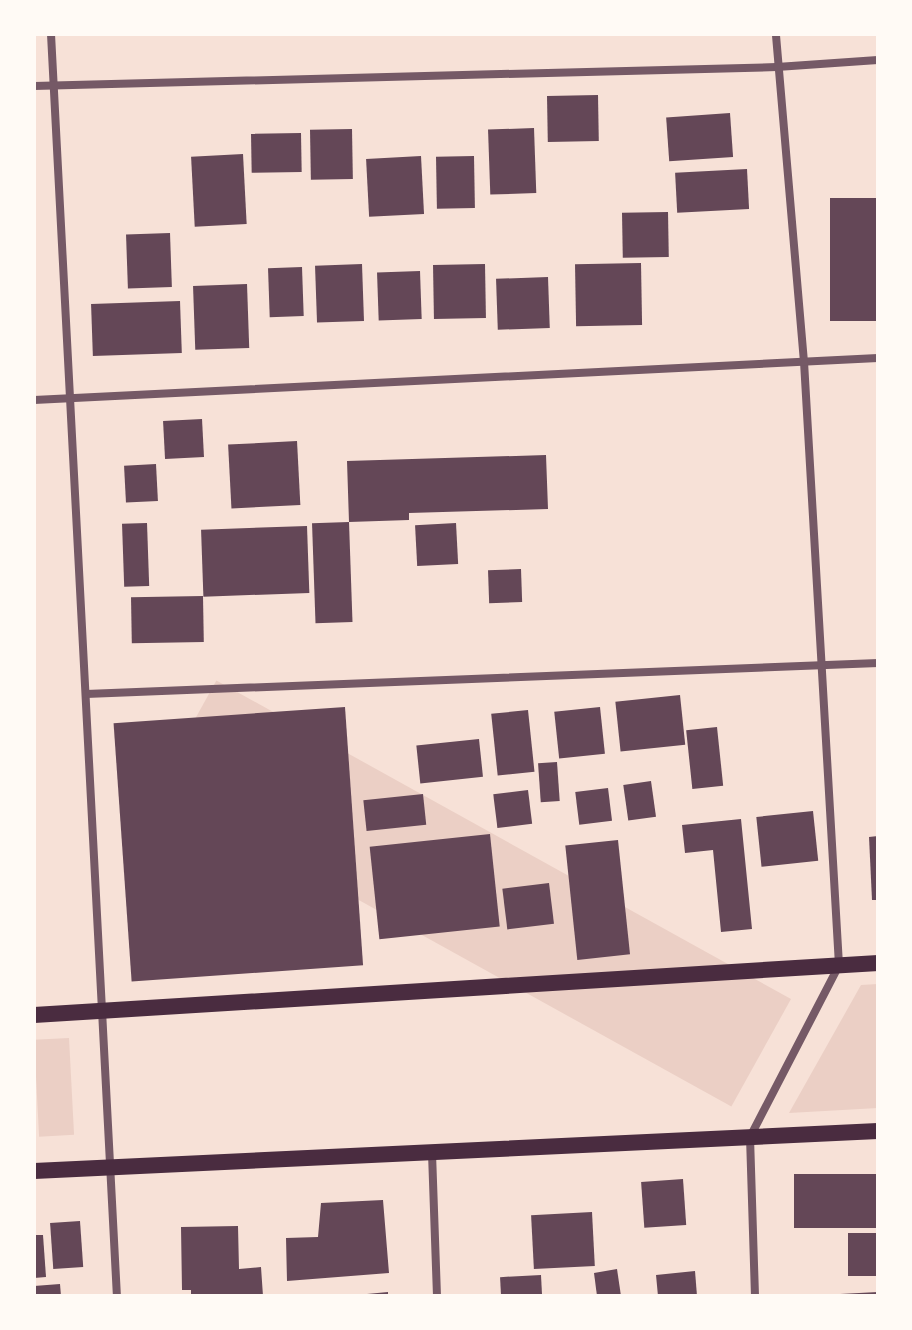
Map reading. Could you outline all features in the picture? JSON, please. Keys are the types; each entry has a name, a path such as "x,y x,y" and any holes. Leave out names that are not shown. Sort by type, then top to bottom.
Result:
{"main road":[{"path":"34,1015 878,963"},
{"path":"34,1171 878,1131"}],"street":[{"path":"51,34 117,1296"},
{"path":"755,1296 750,1137 839,965 804,362 776,34"},
{"path":"34,86 777,67 878,60"},
{"path":"34,400 878,358"},
{"path":"86,694 878,663"},
{"path":"432,1153 437,1296"}],"shaded area":[{"path":"216,680 791,999 731,1107 157,788"},
{"path":"878,984 878,1108 789,1113 861,985"},
{"path":"69,1038 74,1135 39,1137 34,1040"}],"building":[{"path":"598,95 599,141 548,142 547,96"},
{"path":"730,113 733,157 669,161 666,117"},
{"path":"534,128 536,193 490,195 488,130"},
{"path":"352,129 353,179 311,180 310,130"},
{"path":"301,133 302,172 252,173 251,134"},
{"path":"243,154 247,224 195,227 191,157"},
{"path":"421,156 424,214 369,217 366,159"},
{"path":"474,156 475,208 437,209 436,157"},
{"path":"747,169 749,209 677,213 675,173"},
{"path":"830,198 878,198 878,321 830,321"},
{"path":"668,212 669,257 623,258 622,213"},
{"path":"170,233 172,287 128,289 126,235"},
{"path":"641,263 642,325 576,326 575,264"},
{"path":"362,264 364,321 317,323 315,266"},
{"path":"485,264 486,318 434,319 433,265"},
{"path":"302,267 304,316 270,317 268,268"},
{"path":"420,271 422,319 379,320 377,273"},
{"path":"548,277 550,328 498,330 496,279"},
{"path":"247,284 249,348 195,350 193,286"},
{"path":"180,301 182,353 93,356 91,304"},
{"path":"202,419 204,457 165,459 163,421"},
{"path":"297,441 300,505 231,509 228,445"},
{"path":"546,455 548,509 409,513 409,520 349,522 347,461"},
{"path":"156,464 158,501 126,503 124,466"},
{"path":"349,522 352,622 316,623 312,523"},
{"path":"147,523 149,586 124,587 122,524"},
{"path":"456,523 458,564 417,566 415,525"},
{"path":"307,526 309,593 203,597 201,530"},
{"path":"521,569 522,602 489,603 488,570"},
{"path":"203,596 204,642 132,643 131,597"},
{"path":"680,695 685,745 621,752 615,702"},
{"path":"345,707 363,965 132,982 114,723"},
{"path":"600,707 605,754 559,759 554,712"},
{"path":"528,710 534,772 498,776 491,714"},
{"path":"717,727 723,786 692,789 686,730"},
{"path":"479,739 483,777 420,783 416,746"},
{"path":"557,762 560,801 541,802 538,763"},
{"path":"651,781 656,817 628,821 623,785"},
{"path":"608,788 612,821 579,825 575,792"},
{"path":"528,790 532,824 497,828 493,794"},
{"path":"423,794 426,825 367,831 363,800"},
{"path":"813,811 818,861 762,867 756,817"},
{"path":"741,819 752,929 721,932 713,850 685,853 682,825"},
{"path":"490,834 500,926 379,939 370,847"},
{"path":"878,836 878,900 872,900 869,837"},
{"path":"618,840 630,954 577,960 565,846"},
{"path":"549,883 554,924 507,929 502,889"},
{"path":"794,1174 878,1174 878,1228 794,1228"},
{"path":"683,1179 686,1225 644,1228 641,1182"},
{"path":"383,1200 389,1273 287,1281 286,1238 318,1237 321,1203"},
{"path":"592,1212 595,1266 534,1269 531,1215"},
{"path":"80,1221 83,1267 53,1269 50,1223"},
{"path":"238,1226 239,1269 261,1267 263,1296 191,1296 191,1290 182,1290 181,1227"},
{"path":"848,1233 878,1233 878,1276 848,1276"},
{"path":"34,1235 43,1235 46,1277 34,1278"},
{"path":"617,1269 621,1296 597,1296 594,1273"},
{"path":"695,1271 697,1296 658,1296 656,1275"},
{"path":"541,1275 542,1296 501,1296 500,1277"},
{"path":"60,1284 61,1296 34,1296 34,1286"},
{"path":"388,1292 388,1296 367,1296 367,1294"},
{"path":"878,1292 878,1296 840,1296 840,1294"}]}
